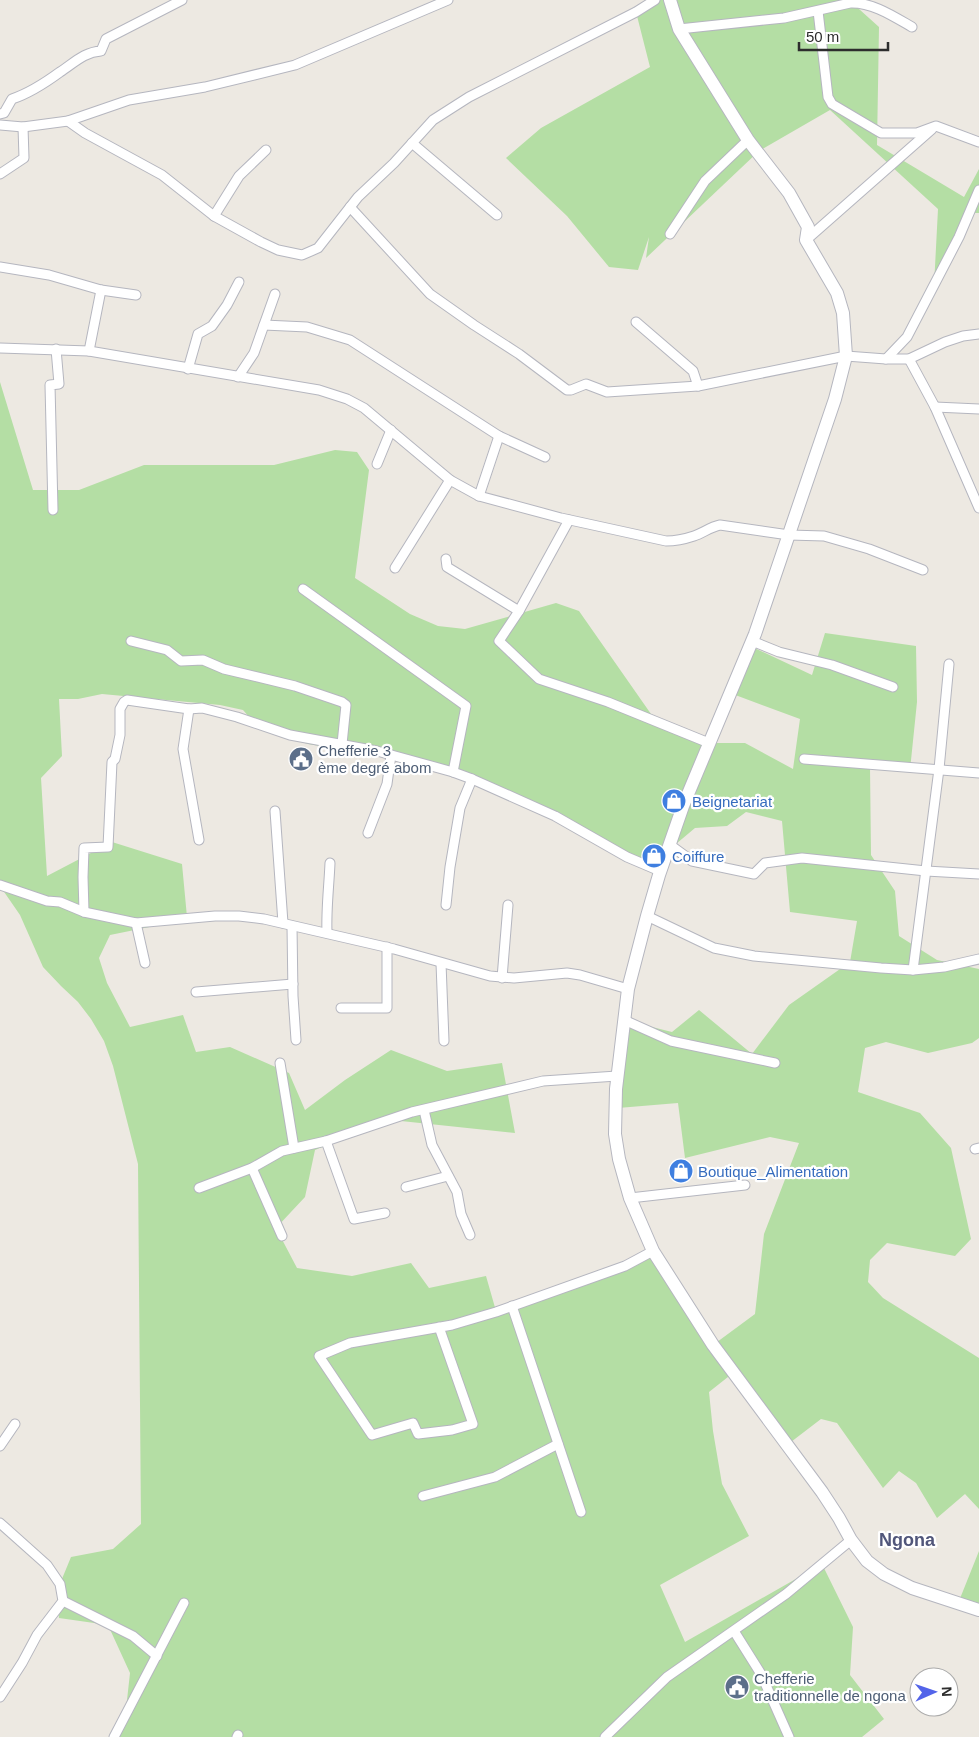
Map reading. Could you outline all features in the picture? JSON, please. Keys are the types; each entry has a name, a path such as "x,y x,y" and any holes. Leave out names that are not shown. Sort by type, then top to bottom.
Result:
{"street":[{"path":"0,114 4,113 12,99 28,93 80,57 101,51 106,39 182,0"},
{"path":"0,125 23,127 68,121 129,100 205,86 295,65 448,0"},
{"path":"68,121 85,133 162,175 214,216 278,250 302,255 318,248 358,196 394,163 433,120 469,97 636,12 655,0"},
{"path":"670,0 679,29 748,140 789,192 808,227 806,240 837,293 842,313 846,356 835,399 790,535 752,641 683,806 660,871 647,916 628,989 617,1076 614,1109 615,1134 621,1167 630,1198 653,1251 713,1345 822,1492 852,1540 868,1561 884,1574 912,1588 979,1610"},
{"path":"679,29 784,18 818,11 850,1 867,4 912,27"},
{"path":"818,11 828,97 832,104 881,133 917,133 936,126 979,142"},
{"path":"806,240 936,126"},
{"path":"0,174 24,158 23,127"},
{"path":"670,234 705,182 748,140"},
{"path":"412,143 497,215"},
{"path":"214,216 240,176 266,150"},
{"path":"886,359 907,338 960,237 979,190"},
{"path":"350,207 430,294 567,390 586,384 607,392 698,386 846,356 909,359 944,342 963,336 979,334"},
{"path":"0,267 50,275 101,290 136,295"},
{"path":"188,369 198,334 212,326 229,302 239,282"},
{"path":"89,351 101,290"},
{"path":"238,377 254,353 275,294"},
{"path":"636,322 693,371 698,386"},
{"path":"264,325 307,328 350,340 499,436 545,457"},
{"path":"0,348 89,351 319,390 347,399 364,408 450,480 479,496 569,520 666,541 677,541 695,536 714,526 720,525 790,535 824,536 869,549 923,570"},
{"path":"53,510 50,385 59,384 56,349"},
{"path":"909,359 935,407 979,508"},
{"path":"935,407 979,409"},
{"path":"377,464 391,430"},
{"path":"479,496 499,436"},
{"path":"395,568 450,480"},
{"path":"569,520 519,611 499,642 539,680 608,702 709,743"},
{"path":"446,559 447,567 519,611"},
{"path":"303,590 466,706 453,772"},
{"path":"131,641 167,650 181,661 203,660 224,669 295,686 342,702 346,705 342,744"},
{"path":"752,641 779,652 832,664 893,687"},
{"path":"913,970 939,769 949,664"},
{"path":"84,912 84,848 108,847 112,762 115,760 120,735 120,709 127,700 190,709 202,708 237,717 290,735 391,755 453,772 555,816 627,857 660,871"},
{"path":"190,709 183,749 198,840"},
{"path":"368,833 387,784 391,755"},
{"path":"804,759 979,773"},
{"path":"446,905 460,808 472,779"},
{"path":"275,811 288,925 296,1040"},
{"path":"670,845 692,861 754,874 765,863 802,858 926,871 979,874"},
{"path":"327,933 326,910 330,863"},
{"path":"0,885 47,901 60,902 84,912 136,923 215,916 239,916 387,947 490,976 502,978 567,973 628,989"},
{"path":"502,978 508,905"},
{"path":"647,916 714,948 754,956 913,970 944,967 979,960"},
{"path":"136,923 145,963"},
{"path":"341,1008 387,1008 387,947"},
{"path":"441,963 444,1041"},
{"path":"196,992 293,984"},
{"path":"624,1020 671,1041 775,1063"},
{"path":"280,1063 294,1148"},
{"path":"198,1188 252,1168 282,1151 326,1140 412,1112 543,1081 617,1076"},
{"path":"424,1110 432,1145 457,1192 461,1214 470,1235"},
{"path":"326,1140 354,1218 385,1212"},
{"path":"252,1168 282,1236"},
{"path":"406,1187 448,1176"},
{"path":"630,1198 745,1185"},
{"path":"439,1327 473,1424 452,1430 418,1434 413,1423 372,1436 319,1356 350,1343 439,1327 452,1325 625,1266 653,1251"},
{"path":"512,1306 581,1512"},
{"path":"0,1446 15,1424"},
{"path":"423,1496 495,1477 558,1444"},
{"path":"0,1522 47,1565 60,1584 63,1601 36,1635 22,1663 0,1697"},
{"path":"605,1737 667,1677 786,1594 852,1540"},
{"path":"63,1601 133,1636 157,1656"},
{"path":"114,1737 184,1604"},
{"path":"734,1631 761,1674 789,1737"}],"green space":[{"path":"653,0 849,0 879,27 877,145 964,197 979,169 979,213 970,213 934,286 938,209 830,110 759,151 646,258 649,237 638,270 609,267 567,216 506,158 541,128 650,67 636,12"},
{"path":"0,382 33,490 79,490 144,465 274,465 335,450 357,452 369,470 355,578 410,614 438,626 465,629 556,603 579,611 651,714 709,743 745,743 793,769 800,719 730,693 750,646 812,675 825,633 916,646 917,702 910,770 870,767 871,855 895,891 899,936 937,960 979,969 979,1038 972,1043 928,1053 886,1042 865,1048 858,1092 920,1113 951,1148 971,1239 955,1256 887,1243 870,1260 868,1282 883,1298 979,1358 979,1509 965,1494 937,1518 916,1483 899,1471 883,1488 837,1423 821,1419 787,1445 733,1373 709,1392 722,1484 749,1536 660,1585 685,1642 822,1564 853,1627 850,1675 884,1719 862,1737 119,1737 124,1727 130,1673 108,1625 59,1618 57,1591 71,1557 113,1549 141,1524 138,1164 113,1066 104,1041 78,1002 43,967 20,915 0,886","holes":["102,694 220,705 243,710 257,726 308,744 398,759 472,776 512,796 551,809 659,875 670,849 695,828 727,826 746,812 782,821 790,912 857,921 850,962 789,1005 752,1054 699,1010 672,1032 624,1020 618,1108 678,1103 685,1158 770,1137 799,1143 764,1234 755,1314 713,1345 653,1251 496,1311 486,1276 429,1288 411,1263 352,1276 297,1268 276,1228 305,1197 315,1150 361,1131 401,1121 515,1133 502,1063 447,1071 391,1050 345,1080 305,1110 289,1073 230,1047 196,1052 183,1015 130,1027 107,983 99,958 110,935 169,923 187,917 182,864 112,842 47,876 41,778 62,756 59,699 78,699"]},
{"path":"979,1551 979,1607 959,1601"}],"place":[{"name":"Chefferie 3 ème degré abom","path":"301,759"},
{"name":"Beignetariat","path":"674,801"},
{"name":"Coiffure","path":"654,856"},
{"name":"Boutique_Alimentation","path":"681,1171"},
{"name":"Chefferie traditionnelle de ngona","path":"737,1687"}],"district":[{"name":"Ngona","path":"907,1540"}]}
